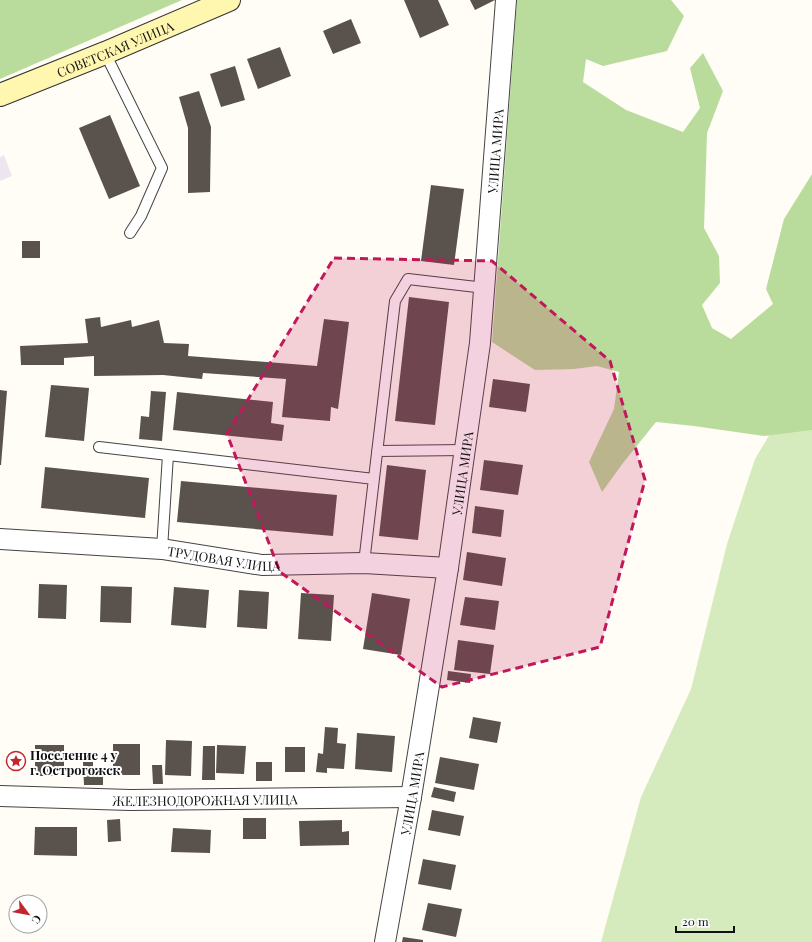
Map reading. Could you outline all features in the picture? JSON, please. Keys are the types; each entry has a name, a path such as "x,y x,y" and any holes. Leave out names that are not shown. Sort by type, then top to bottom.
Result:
{"main road":[{"name":"СОВЕТСКАЯ УЛИЦА","path":"0,95 105,53 229,0"}],"street":[{"name":"УЛИЦА МИРА","path":"385,942 411,797 448,568 480,343 506,0"},
{"name":"ТРУДОВАЯ УЛИЦА","path":"0,539 162,549 262,565 364,563 448,568"},
{"name":"ЖЕЛЕЗНОДОРОЖНАЯ УЛИЦА","path":"0,796 130,800 411,797"}],"lane":[{"path":"105,53 162,168 141,216 130,233"},
{"path":"364,563 395,301 408,279 485,288"},
{"path":"99,447 374,479"},
{"path":"377,451 465,450"},
{"path":"162,549 168,455"}],"highlighted area":[{"path":"334,258 492,261 610,361 645,480 600,647 442,687 280,572 227,434"}],"shaded area":[{"path":"4,155 12,176 0,181 0,157"}],"green space":[{"path":"0,0 182,0 0,79"},
{"path":"517,0 671,0 684,16 667,51 603,66 586,59 583,82 626,110 683,132 700,108 690,68 703,53 723,91 707,133 704,228 719,256 720,283 702,305 712,328 731,339 773,304 766,289 784,219 812,174 812,430 764,436 656,422 602,492 589,462 614,409 619,372 597,366 574,369 535,370 492,342"},
{"path":"812,363 812,942 601,942 641,797 691,689 727,544 755,459"}],"building":[{"path":"404,0 438,0 449,25 420,38"},
{"path":"470,0 495,0 475,10"},
{"path":"351,19 361,43 333,54 323,31"},
{"path":"280,47 291,76 258,89 247,59"},
{"path":"235,66 245,100 221,107 210,74"},
{"path":"199,91 211,127 210,192 188,193 188,128 179,97"},
{"path":"110,115 140,186 109,199 79,128"},
{"path":"431,185 464,189 454,265 421,261"},
{"path":"22,241 40,241 40,258 22,258"},
{"path":"409,297 449,302 435,425 395,421"},
{"path":"100,317 101,327 131,320 132,327 159,320 164,343 189,344 188,356 317,366 324,319 349,322 338,409 331,407 330,421 282,417 286,379 203,373 202,379 163,375 94,376 94,356 64,358 64,365 21,365 20,346 88,343 85,319"},
{"path":"493,379 530,384 526,412 489,407"},
{"path":"51,385 89,388 84,441 45,437"},
{"path":"0,390 7,391 1,465 0,465"},
{"path":"151,391 166,392 162,441 139,439 141,416 149,417"},
{"path":"177,392 273,402 271,423 284,425 282,441 173,430"},
{"path":"484,460 523,465 518,495 480,490"},
{"path":"387,465 426,470 418,540 379,536"},
{"path":"45,467 149,478 145,518 41,508"},
{"path":"181,481 337,495 333,536 177,522"},
{"path":"475,506 504,510 501,537 472,533"},
{"path":"467,552 506,558 502,586 463,580"},
{"path":"39,584 67,585 66,619 38,618"},
{"path":"101,586 132,587 131,623 100,622"},
{"path":"174,587 209,590 206,628 171,625"},
{"path":"239,590 269,592 267,629 237,627"},
{"path":"301,593 334,595 331,641 298,639"},
{"path":"372,593 410,599 401,655 363,649"},
{"path":"465,597 499,601 495,630 460,625"},
{"path":"458,640 494,645 490,674 454,670"},
{"path":"448,671 471,674 470,683 447,680"},
{"path":"473,717 501,722 497,743 469,738"},
{"path":"325,727 338,728 337,743 346,744 344,769 327,768 327,773 316,772 318,753 323,754"},
{"path":"357,733 395,736 392,772 355,769"},
{"path":"166,740 192,741 191,776 165,775"},
{"path":"113,744 140,744 140,775 113,775"},
{"path":"35,745 64,745 64,776 35,776"},
{"path":"217,745 246,746 244,774 216,773"},
{"path":"203,746 215,746 215,780 202,780"},
{"path":"285,747 305,747 305,772 285,772"},
{"path":"440,757 479,764 474,790 435,783"},
{"path":"83,762 93,762 93,775 103,774 103,785 84,785"},
{"path":"256,762 272,762 272,781 256,781"},
{"path":"152,765 162,765 163,784 153,784"},
{"path":"434,787 456,792 454,802 431,797"},
{"path":"432,810 464,816 460,836 428,830"},
{"path":"243,818 266,818 266,839 243,839"},
{"path":"120,819 121,841 108,842 107,820"},
{"path":"342,820 342,832 349,831 349,845 300,846 299,821"},
{"path":"35,827 77,827 77,856 34,855"},
{"path":"173,828 211,830 210,853 171,852"},
{"path":"423,859 456,865 451,890 418,884"},
{"path":"428,903 462,909 456,937 422,930"},
{"path":"403,937 423,940 423,942 402,942"}],"place":[{"name":"Поселение 4 у г. Острогожск","path":"16,761"}]}
